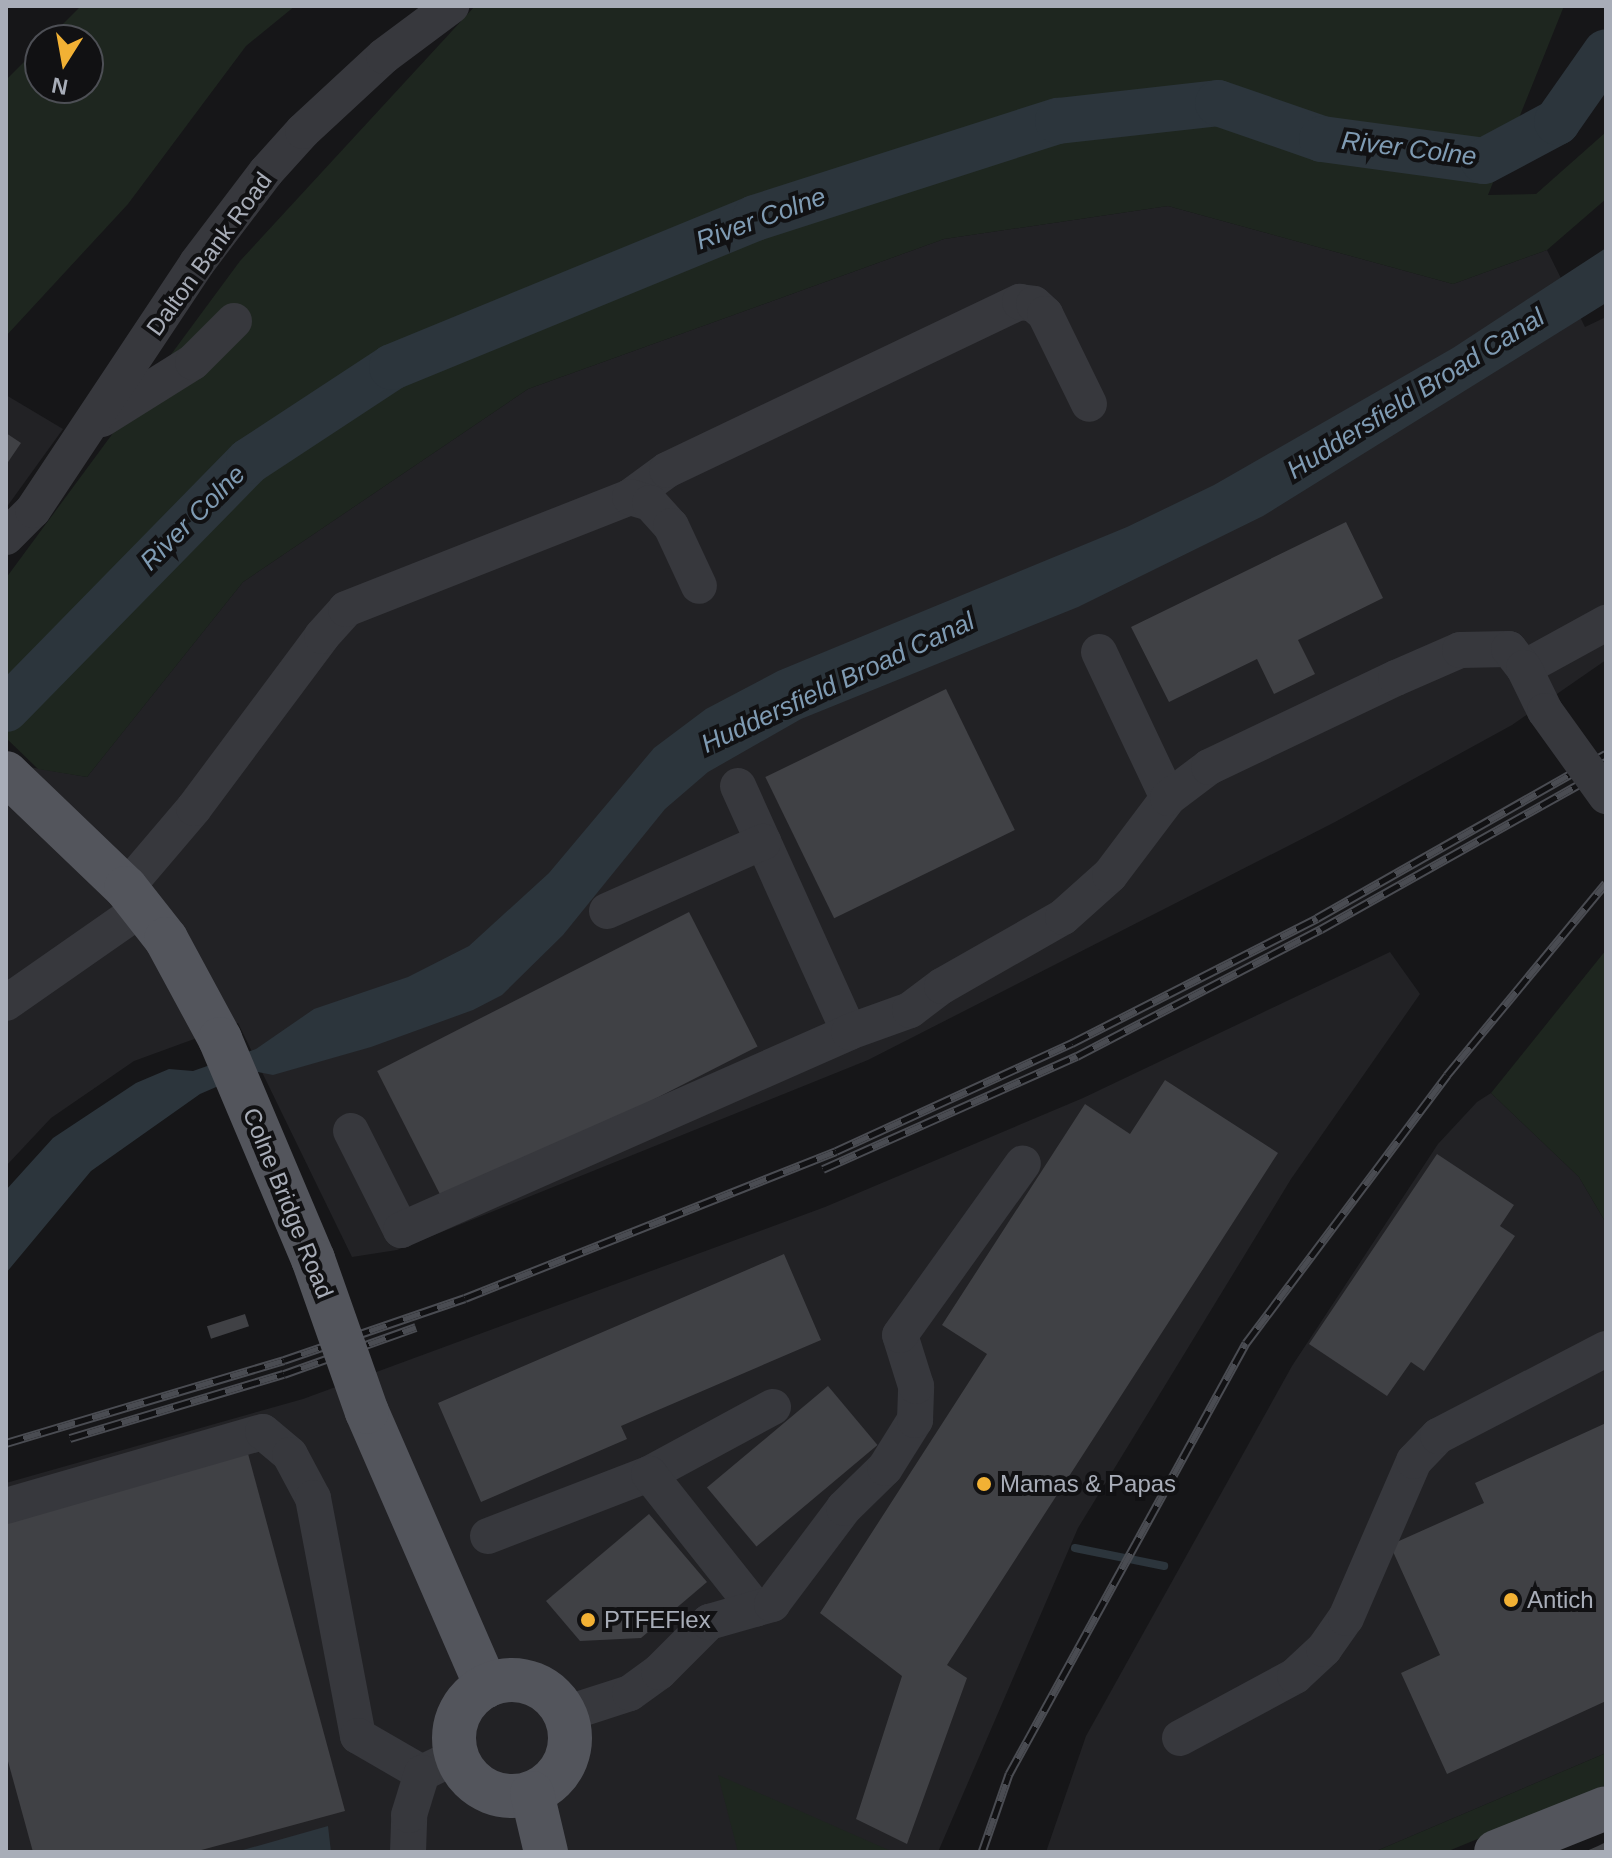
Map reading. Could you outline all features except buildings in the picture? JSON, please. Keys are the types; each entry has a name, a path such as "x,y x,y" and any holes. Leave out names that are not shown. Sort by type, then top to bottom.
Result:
{"main road":[{"name":"Colne Bridge Road","path":"17,782 134,898 166,939 208,1015 255,1117 313,1259 367,1412 486,1686"},
{"path":"504,1680 523,1681 540,1687 555,1699 565,1714 570,1731 563,1766 552,1780 532,1793 499,1794 480,1787 466,1773 439,1764 454,1740 462,1708 486,1686 504,1680"},
{"path":"532,1793 546,1852"},
{"path":"1496,1852 1606,1808"}],"street":[{"name":"Dalton Bank Road","path":"6,537 33,510 91,427 197,263 266,172 303,131 384,56 451,6"},
{"path":"6,1003 134,898 194,808 322,636 346,609 630,497 667,470 1020,302 1034,304 1045,314 1089,404"},
{"path":"91,427 193,362 234,321"},
{"path":"630,497 650,503 671,526 699,586"},
{"path":"1524,668 1606,623"},
{"path":"351,1131 401,1230 849,1032 910,1010 942,986 1063,917 1110,875 1168,798 1209,767 1460,650 1509,649 1524,668 1545,711 1606,796"},
{"path":"1099,652 1168,798"},
{"path":"738,786 849,1032"},
{"path":"607,911 763,842"},
{"path":"565,1714 630,1693 659,1672 709,1622 772,1604 844,1508 885,1468 915,1420 916,1386 900,1335 1023,1163"},
{"path":"1180,1738 1295,1676 1324,1649 1346,1618 1414,1461 1438,1436 1606,1349"},
{"path":"488,1536 649,1474 773,1407"},
{"path":"6,1506 263,1432 290,1455 313,1498 358,1736 439,1764 409,1815 408,1852"},
{"path":"649,1474 756,1609"}],"shaded area":[{"path":"81,6 295,6 246,46 128,204 6,336 6,80 24,62 24,104 104,104 104,24 63,24"},
{"path":"475,6 1564,6 1488,195 1536,194 1606,132 1606,199 1547,250 1453,284 1168,206 944,239 528,389 243,582 87,777 38,769 6,738 6,578 240,261"},
{"path":"1168,206 1453,284 1547,250 1585,327 1606,317 1606,660 1512,725 1335,822 868,1060 397,1250 352,1257 238,1023 134,1061 51,1118 6,1166 6,763 87,777 243,582 528,389 944,239"},
{"path":"6,395 63,429 6,508"},
{"path":"1606,950 1606,1223 1579,1177 1491,1093"},
{"path":"1390,952 1420,994 1291,1179 1078,1528 938,1852 6,1852 6,1483 303,1399 825,1207 1083,1098"},
{"path":"1491,1093 1579,1177 1606,1223 1606,1753 1374,1852 1046,1852 1086,1736 1292,1366 1438,1144 1477,1102"},
{"path":"1606,1753 1606,1785 1562,1804 1446,1852 1374,1852"},
{"path":"718,1775 893,1852 738,1852"}],"water":[{"name":"Huddersfield Broad Canal","path":"1606,248 1606,303 1263,516 1078,607 801,719 708,772 665,809 563,935 502,995 473,1010 371,1047 273,1075 253,1071 200,1094 91,1171 6,1273 6,1190 53,1138 136,1083 169,1069 193,1071 256,1049 314,1009 408,977 469,946 549,873 654,748 706,709 778,671 1127,527 1214,485 1453,348"},
{"path":"328,1826 331,1852 236,1852"}],"waterway":[{"name":"River Colne","path":"6,709 249,461 392,367 755,218 1058,121 1218,103 1322,139 1484,161 1557,122 1606,52"},
{"path":"1075,1548 1164,1566"}],"railway":[{"path":"6,1443 284,1360 465,1298 836,1151 1072,1043 1317,918 1606,754"},
{"path":"823,1169 1077,1056 1321,929 1606,769"},
{"path":"982,1852 1009,1774 1246,1343 1447,1075 1606,883"},
{"path":"70,1438 284,1374 416,1327"}],"place":[{"name":"Mamas & Papas","path":"984,1484"},
{"name":"Antich","path":"1511,1600"},
{"name":"PTFEFlex","path":"588,1620"}]}
